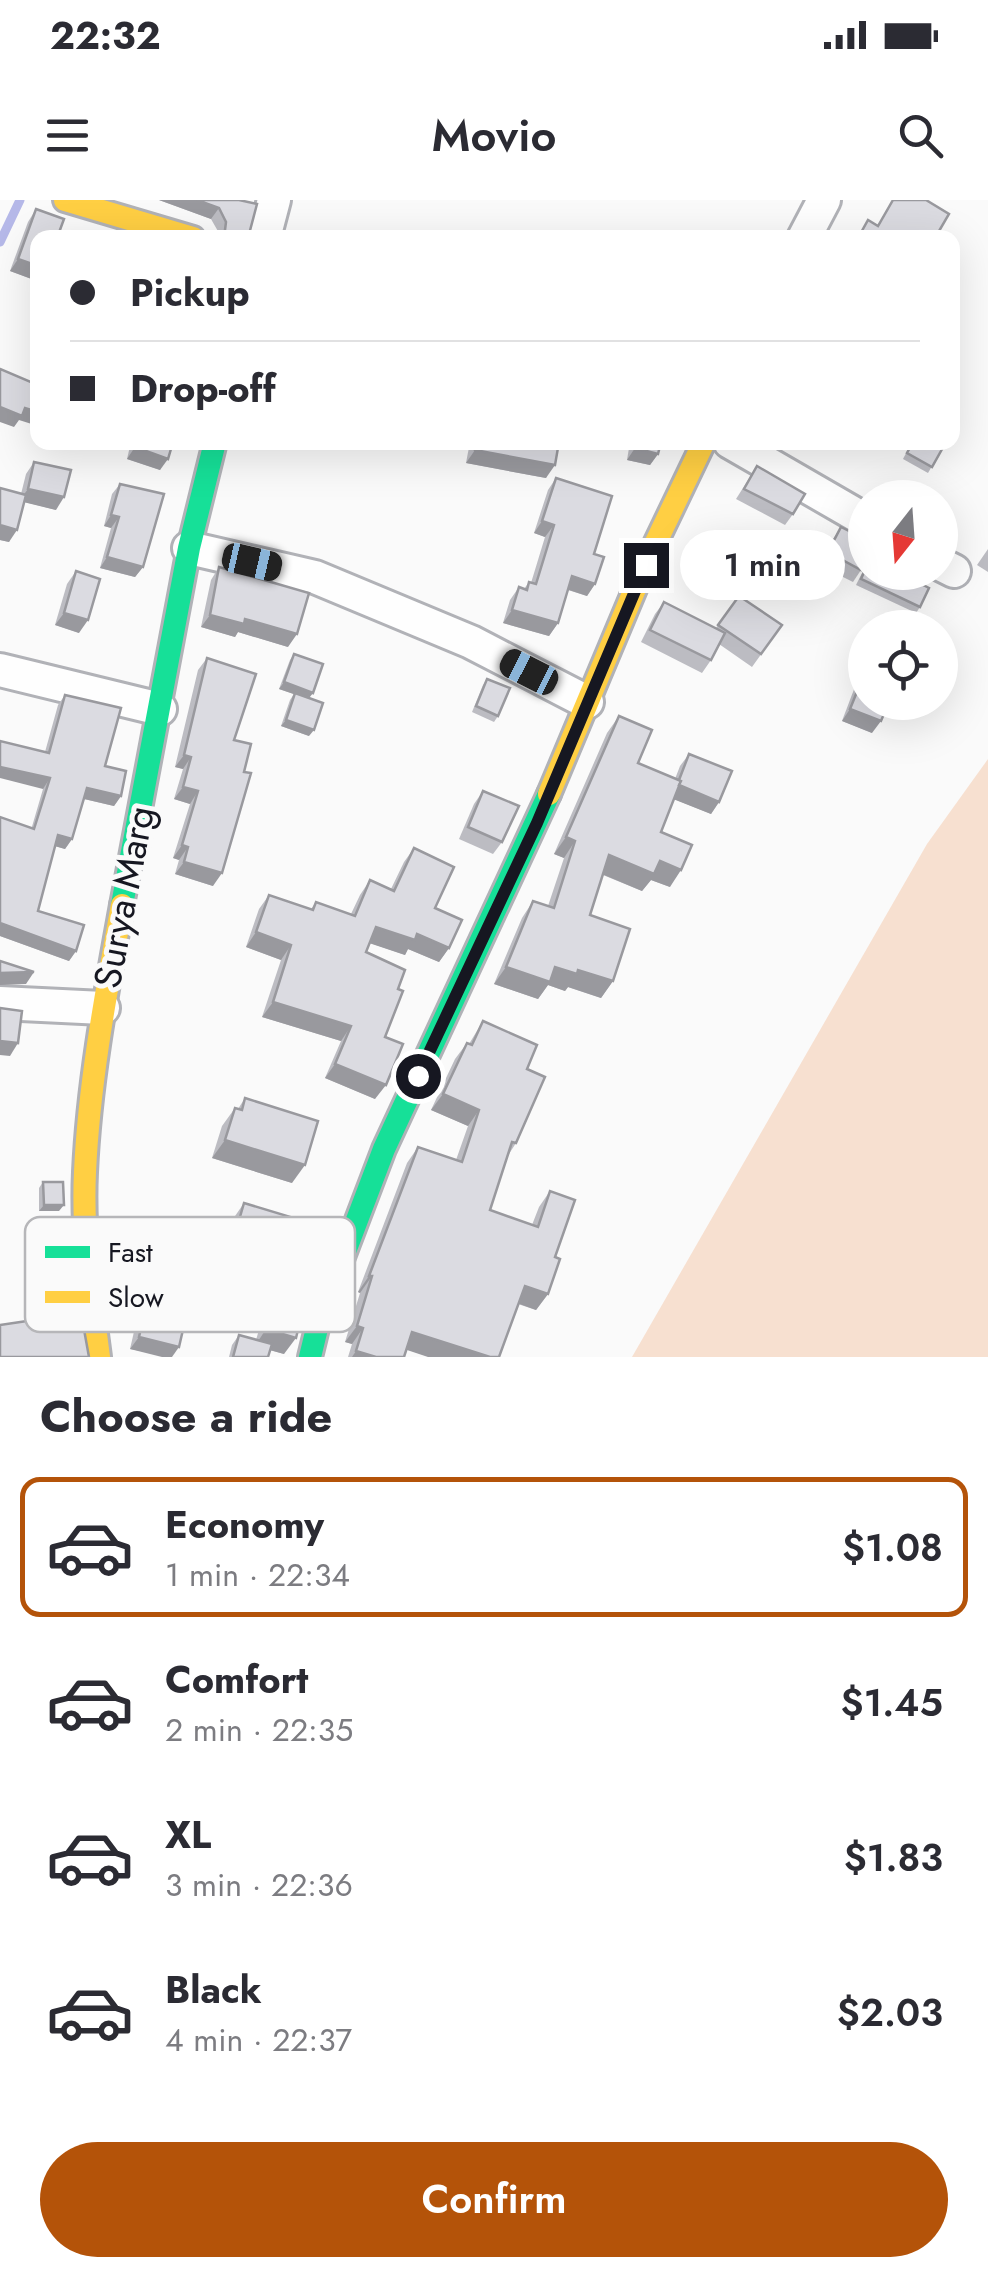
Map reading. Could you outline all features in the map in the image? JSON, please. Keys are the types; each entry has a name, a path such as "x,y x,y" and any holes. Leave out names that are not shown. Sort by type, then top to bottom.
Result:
{"street":[{"path":"65,200 166,230"},
{"path":"266,230 274,200"},
{"path":"808,230 824,200"},
{"name":"Surya Marg","path":"86,1217 85,1172 103,1008 190,548 213,450"},
{"path":"355,1226 384,1148 537,823 646,565 700,450"},
{"path":"744,450 848,510"},
{"path":"190,548 316,577 471,642 587,702"},
{"path":"0,670 160,709"},
{"path":"0,1003 103,1008"},
{"name":"Surya Marg","path":"97,1332 100,1357"},
{"path":"310,1357 317,1332"}],"shaded area":[{"path":"988,759 988,1357 632,1357 927,844"}],"building":[{"path":"197,200 257,204 250,230 225,230 226,222 219,208"},
{"path":"893,200 926,200 949,214 940,230 862,230 868,220 878,226"},
{"path":"36,209 64,219 60,230 30,230 30,263 18,259"},
{"path":"0,369 30,382 30,410 25,408 22,416 0,407"},
{"path":"143,450 171,450 168,459"},
{"path":"475,450 558,450 555,465"},
{"path":"909,450 942,450 932,467 907,453"},
{"path":"34,462 71,470 64,497 28,489"},
{"path":"757,466 805,494 793,514 744,489"},
{"path":"556,478 612,496 594,554 604,557 595,584 572,576 558,623 512,610 519,587 527,590 529,582 536,584 554,525 542,521"},
{"path":"120,484 164,494 143,567 107,557 119,517 111,515"},
{"path":"0,488 26,495 17,530 0,525"},
{"path":"841,527 848,530 848,563 828,552"},
{"path":"219,567 309,593 297,634 245,619 244,624 210,615"},
{"path":"76,571 100,579 88,620 64,613"},
{"path":"884,590 928,590 920,607"},
{"path":"739,596 782,625 761,654 718,625"},
{"path":"664,602 725,633 711,660 650,630"},
{"path":"294,654 323,664 313,693 284,682"},
{"path":"207,658 256,674 234,740 251,744 244,772 251,773 222,873 184,862 188,847 182,845 198,791 183,787 191,757 184,755"},
{"path":"487,679 510,688 498,716 476,706"},
{"path":"295,693 323,703 314,730 286,720"},
{"path":"65,695 121,708 105,766 126,771 121,796 87,788 72,839 58,835 38,911 84,925 76,951 0,923 0,817 34,829 50,778 0,767 0,741 49,753"},
{"path":"619,716 652,730 638,763 681,781 661,832 692,845 681,870 660,861 654,874 609,855 590,915 630,929 613,981 555,967 550,982 506,967 533,901 554,908 575,841 566,837"},
{"path":"689,754 732,771 719,802 679,785"},
{"path":"483,791 519,806 502,842 468,827"},
{"path":"414,848 454,867 435,908 462,920 449,948 417,934 415,940 376,927 366,952 405,970 398,989 403,991 385,1037 403,1044 386,1085 335,1064 351,1026 273,1002 291,945 256,932 269,895 313,910 316,902 355,916 370,880 394,891"},
{"path":"0,961 34,972 0,973"},
{"path":"0,1008 22,1011 18,1043 0,1041"},
{"path":"483,1021 537,1045 527,1069 545,1077 516,1143 512,1142 490,1210 538,1227 550,1191 575,1200 555,1257 560,1259 548,1294 525,1286 499,1357 412,1332 404,1357 376,1357 356,1351 363,1328 357,1326 369,1276 418,1147 462,1162 479,1110 443,1094 467,1043 472,1045"},
{"path":"245,1098 318,1121 305,1165 225,1140 235,1108 242,1110"},
{"path":"43,1182 63,1182 64,1205 44,1205"},
{"path":"244,1203 290,1217 240,1217"},
{"path":"25,1321 25,1332 84,1332 89,1357 0,1357 0,1325"},
{"path":"140,1332 182,1332 179,1347 139,1337"},
{"path":"276,1332 297,1332 296,1338"},
{"path":"239,1335 272,1344 268,1357 233,1357"}],"waterway":[{"path":"0,242 20,200"}],"traffic: fast":[{"path":"122,905 189,548 213,450"},
{"path":"355,1225 384,1149 549,794"},
{"path":"310,1357 316,1332"}],"traffic: slow":[{"path":"65,200 166,230"},
{"path":"549,794 645,565 700,450"},
{"path":"85,1217 94,1072 122,905"},
{"path":"96,1332 99,1357"}],"route":[{"path":"418,1076 537,823 646,565"}]}
